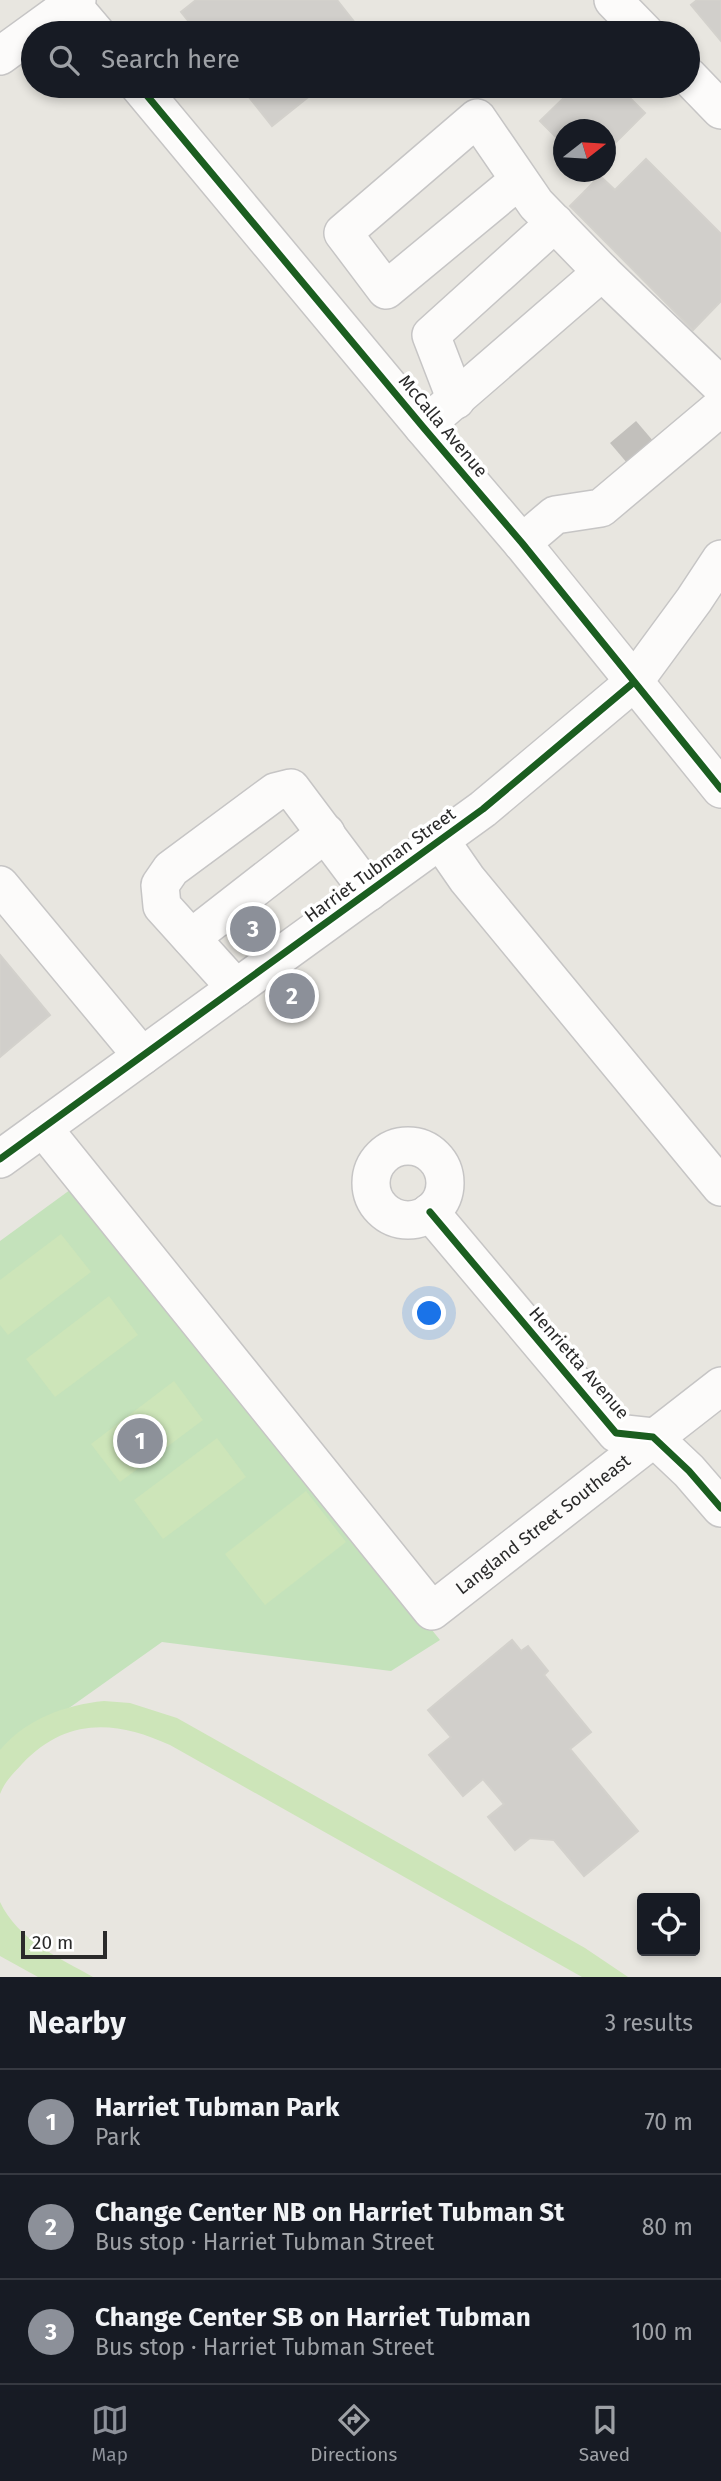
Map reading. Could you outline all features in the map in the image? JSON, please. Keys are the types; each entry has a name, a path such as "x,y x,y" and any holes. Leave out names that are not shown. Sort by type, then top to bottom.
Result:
{"street":[{"path":"613,0 633,21"},
{"path":"46,21 72,1 87,21"},
{"path":"0,56 21,40"},
{"path":"700,88 721,110"},
{"name":"McCalla Avenue","path":"149,98 522,543 721,789"},
{"path":"519,180 386,290 343,233 477,118 536,204 602,272 721,386"},
{"path":"456,400 431,335 555,223"},
{"path":"423,427 602,272"},
{"path":"522,543 555,515 601,508 721,407"},
{"path":"617,495 635,446 693,431"},
{"name":"Harriet Tubman Street","path":"0,1159 484,809 633,683 721,559"},
{"path":"236,988 162,906 160,885 171,869 275,792 291,788 369,892"},
{"path":"191,938 326,833"},
{"path":"440,840 467,879 721,1187"},
{"path":"0,885 142,1056"},
{"name":"Langland Street Southeast","path":"43,1128 432,1611 721,1386"},
{"name":"Henrietta Avenue","path":"430,1212 616,1433 653,1437"},
{"path":"653,1437 689,1471 721,1508"}],"green space":[{"path":"74,1187 440,1640 391,1671 162,1642 0,1757 0,1241"},
{"path":"61,1234 91,1272 8,1335 0,1325 0,1280"},
{"path":"109,1296 138,1335 55,1397 26,1359"},
{"path":"174,1381 203,1420 120,1482 91,1444"},
{"path":"217,1438 246,1477 163,1539 134,1500"},
{"path":"306,1491 346,1542 265,1605 225,1554"},
{"path":"104,1701 130,1703 177,1718 585,1948 628,1977 582,1977 170,1745 130,1731 92,1728 56,1738 22,1764 0,1794 0,1750 10,1739 47,1715"},
{"path":"0,1902 17,1927 28,1937 93,1977 38,1977 0,1956"}],"building":[{"path":"196,0 337,0 354,21 188,21 181,12"},
{"path":"697,0 721,0 721,41 691,5"},
{"path":"250,98 307,98 272,126"},
{"path":"564,98 630,98 645,113 616,142 616,119 553,119 553,134 540,121"},
{"path":"646,159 721,234 721,301 693,330 570,206 594,182 606,182 615,190"},
{"path":"0,955 50,1015 0,1057"},
{"path":"512,1640 521,1651 528,1646 548,1671 544,1675 591,1732 570,1749 638,1831 584,1876 554,1840 530,1838 515,1850 488,1817 504,1804 483,1779 463,1796 429,1755 451,1737 428,1710"}],"tunnel":[{"path":"622,457 648,435"}],"cycle path":[{"path":"149,98 522,543 721,789"},
{"path":"0,1159 483,809 633,683"},
{"path":"430,1212 616,1433 653,1437 689,1471 721,1508"}],"place":[{"name":"Change Center SB on Harriet Tubman","path":"253,929"},
{"name":"Change Center NB on Harriet Tubman St","path":"292,996"},
{"name":"Harriet Tubman Park","path":"140,1441"}]}
